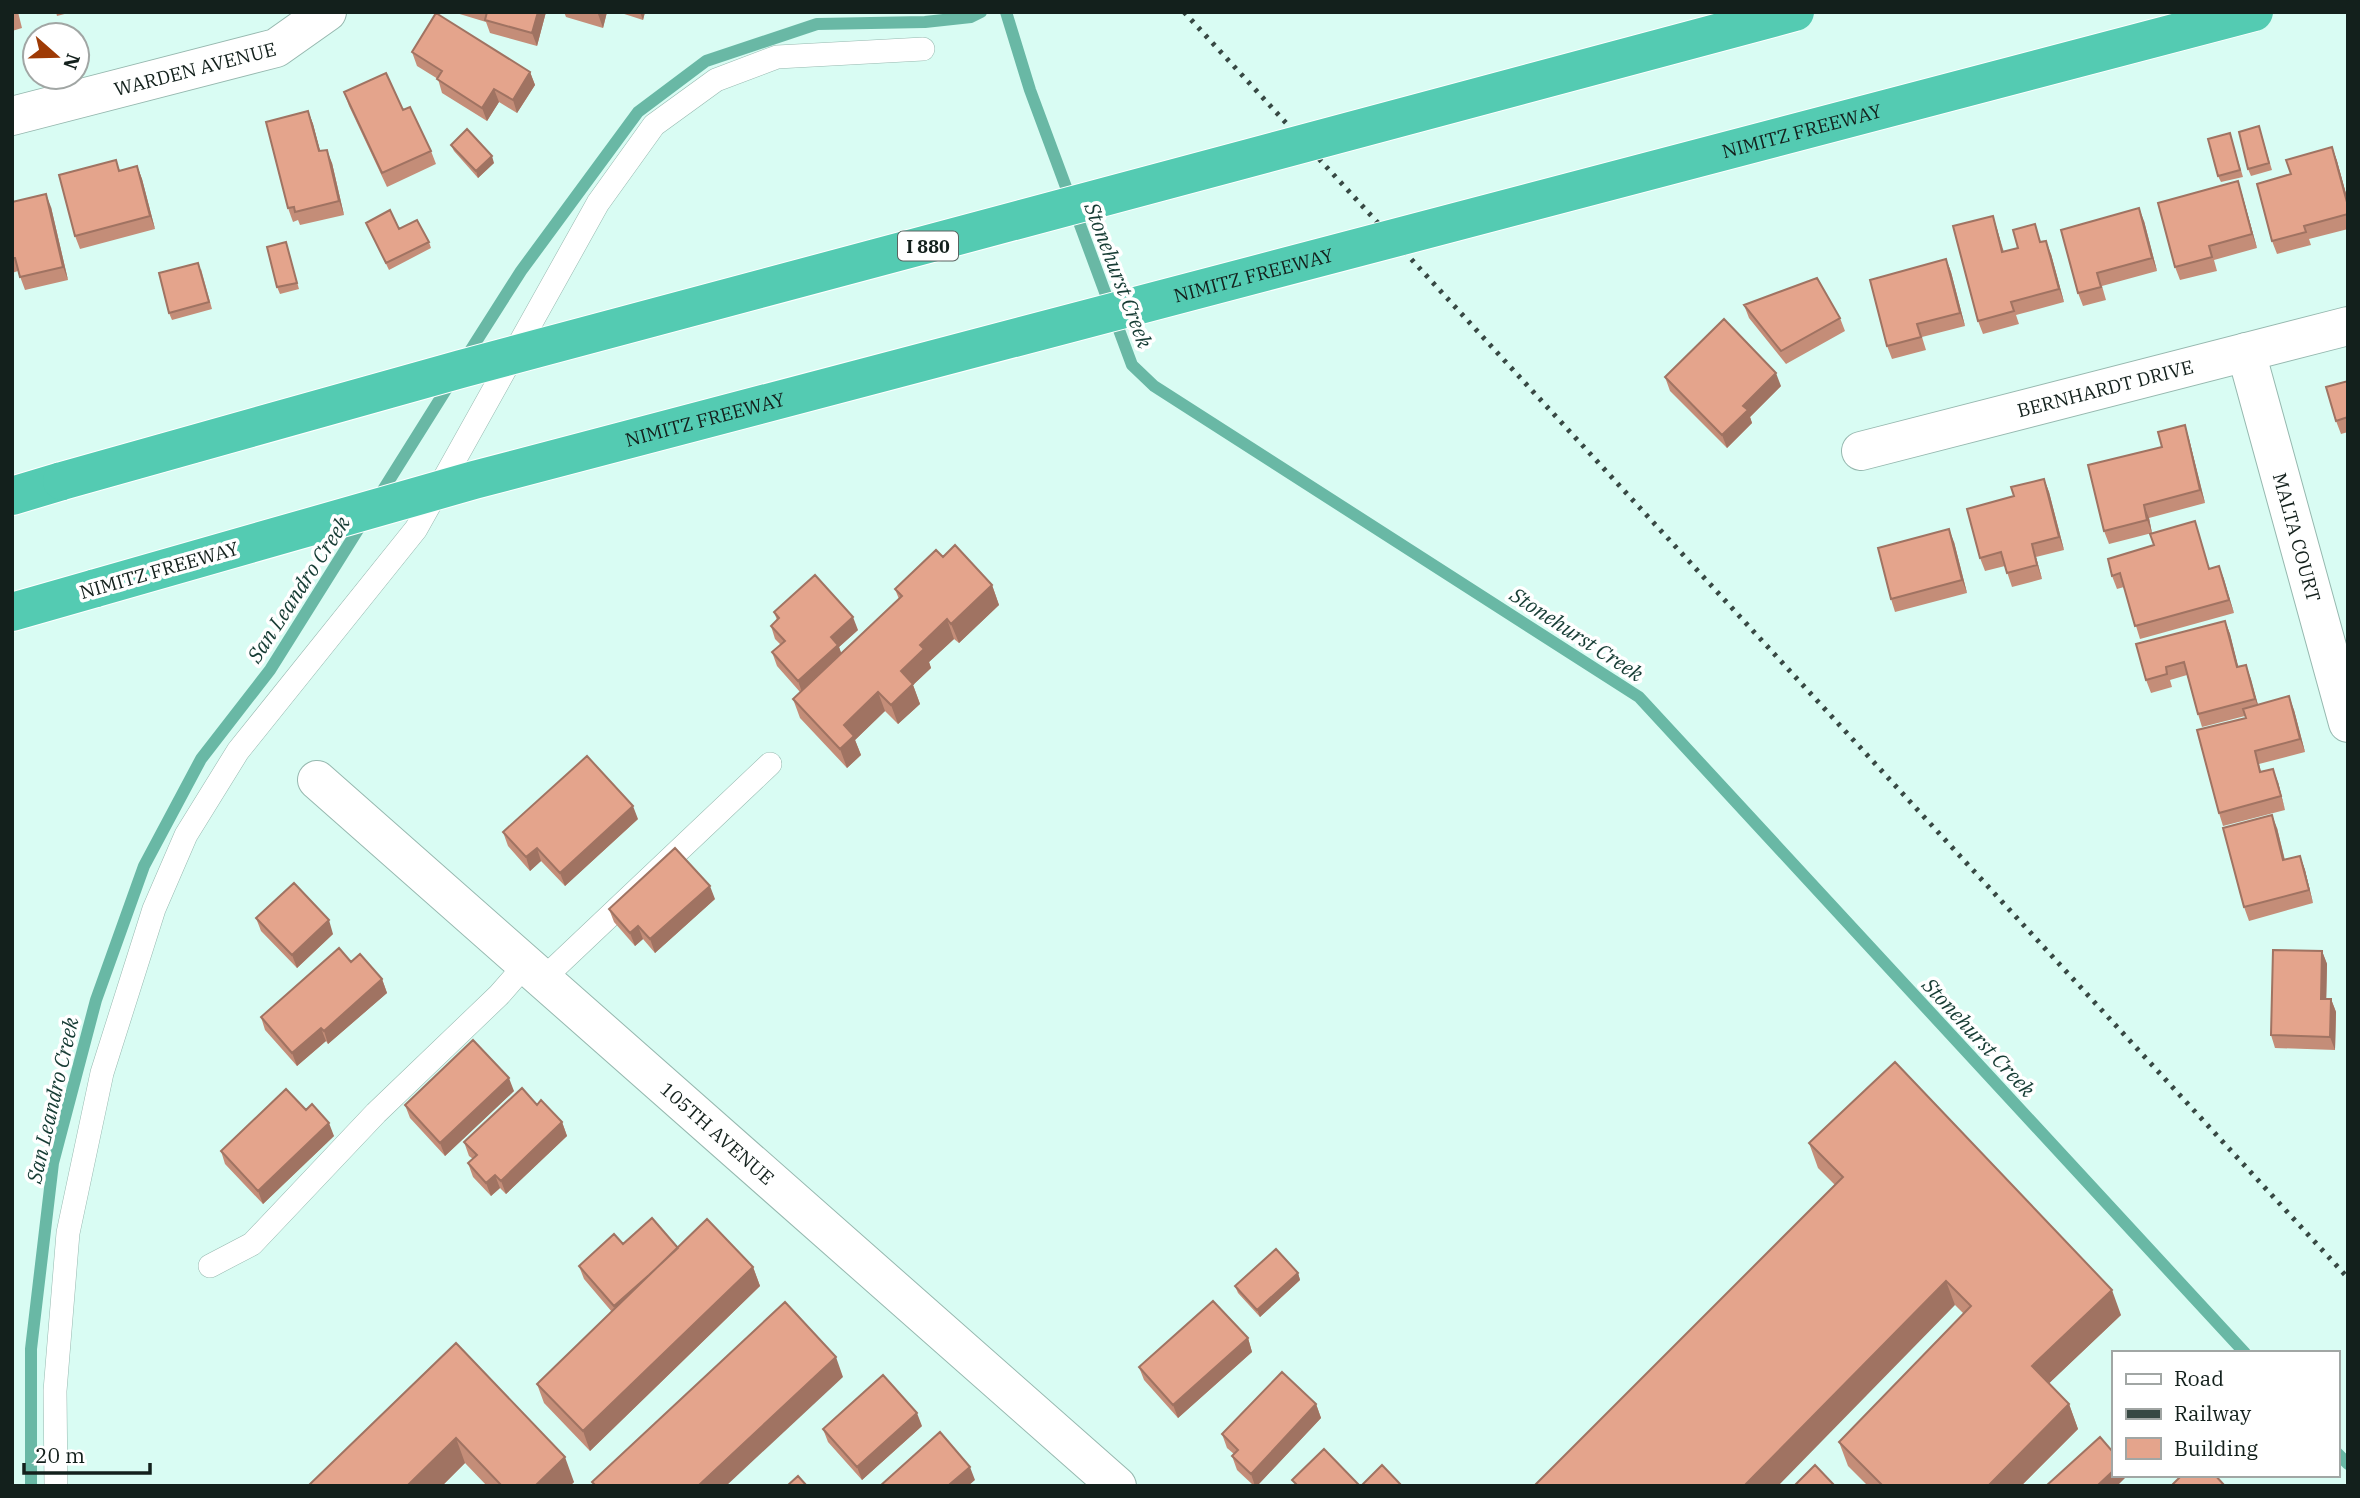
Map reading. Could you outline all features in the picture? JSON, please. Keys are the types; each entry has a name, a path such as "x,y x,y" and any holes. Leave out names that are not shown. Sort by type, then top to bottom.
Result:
{"highway":[{"name":"I 880","path":"12,496 461,369 1795,12"},
{"name":"NIMITZ FREEWAY","path":"12,612 515,469 2254,12"}],"street":[{"name":"WARDEN AVENUE","path":"12,116 276,48 327,12"},
{"name":"BERNHARDT DRIVE","path":"1861,451 2348,326"},
{"name":"MALTA COURT","path":"2246,352 2348,723"},
{"name":"105TH AVENUE","path":"317,780 1117,1486"}],"lane":[{"path":"56,1486 55,1391 68,1233 102,1073 154,909 186,835 238,751 416,529 598,203 654,125 716,80 776,57 923,49"},
{"path":"210,1266 252,1244 376,1113 499,995 536,971 770,764"}],"building":[{"path":"487,12 538,12 532,33 485,20"},
{"path":"436,13 530,72 513,100 494,89 482,108 437,79 442,71 412,52"},
{"path":"386,73 403,110 410,107 431,151 382,173 344,92"},
{"path":"308,111 319,151 327,150 339,201 295,212 294,207 288,208 266,122"},
{"path":"2259,126 2269,163 2248,169 2239,132"},
{"path":"467,129 492,156 476,171 451,145"},
{"path":"2230,133 2240,170 2218,176 2208,139"},
{"path":"2332,147 2348,214 2304,226 2306,232 2272,241 2257,184 2291,174 2286,160"},
{"path":"116,160 119,171 137,166 150,216 75,236 59,175"},
{"path":"2238,181 2252,234 2209,246 2212,257 2175,267 2158,203"},
{"path":"46,194 63,267 20,277 15,258 12,258 12,202"},
{"path":"2139,208 2152,258 2097,273 2101,287 2078,293 2061,230"},
{"path":"390,210 399,229 417,220 429,242 386,263 366,223"},
{"path":"1993,216 2002,252 2018,248 2013,230 2035,224 2040,242 2046,241 2059,289 2011,302 2014,311 1978,321 1953,226"},
{"path":"286,242 297,283 277,287 267,247"},
{"path":"1946,259 1960,313 1917,324 1921,337 1887,346 1870,280"},
{"path":"198,263 209,302 169,313 159,273"},
{"path":"1817,278 1840,318 1781,351 1744,305"},
{"path":"1724,319 1776,373 1743,406 1748,410 1722,435 1665,377"},
{"path":"2348,381 2348,417 2336,421 2326,387"},
{"path":"2185,425 2200,490 2144,505 2147,520 2104,531 2088,465 2162,447 2158,432"},
{"path":"2044,479 2059,537 2032,544 2037,565 2007,573 2001,552 1980,558 1967,509 2014,496 2011,487"},
{"path":"2195,521 2209,569 2219,566 2229,600 2135,626 2120,573 2112,576 2108,559 2154,545 2150,534"},
{"path":"1949,529 1962,580 1891,599 1878,548"},
{"path":"955,545 992,585 951,624 947,619 920,645 924,649 901,671 913,684 891,705 878,692 844,725 854,736 840,749 793,699 902,596 895,589 936,550 943,557"},
{"path":"815,575 853,617 831,637 838,645 798,681 772,652 785,641 771,626 779,618 774,612"},
{"path":"2225,621 2237,667 2246,665 2255,699 2198,714 2184,662 2166,667 2167,674 2146,680 2136,644"},
{"path":"2289,696 2300,739 2255,751 2260,772 2273,769 2281,796 2219,813 2197,730 2246,718 2243,709"},
{"path":"587,756 633,806 560,873 537,848 526,857 503,832"},
{"path":"2272,815 2283,860 2300,856 2309,890 2244,907 2223,828"},
{"path":"675,848 710,886 650,939 638,926 630,933 609,909"},
{"path":"294,883 329,920 292,955 256,918"},
{"path":"339,948 351,962 360,954 382,979 324,1031 321,1028 292,1053 261,1017"},
{"path":"2273,950 2322,951 2321,999 2331,999 2330,1037 2271,1035"},
{"path":"473,1040 509,1078 440,1143 405,1105"},
{"path":"1895,1062 2112,1290 2032,1366 2069,1404 1988,1486 1883,1486 1839,1442 1971,1306 1946,1281 1744,1486 1534,1486 1843,1177 1809,1143"},
{"path":"522,1088 537,1105 541,1100 562,1122 501,1181 495,1175 486,1183 468,1163 477,1155 464,1142"},
{"path":"286,1089 306,1110 312,1104 329,1123 258,1191 221,1151"},
{"path":"652,1218 678,1248 614,1306 579,1266 614,1234 623,1244"},
{"path":"707,1219 753,1267 583,1431 537,1384"},
{"path":"1276,1249 1298,1273 1257,1310 1235,1286"},
{"path":"1213,1301 1248,1338 1173,1405 1139,1367"},
{"path":"785,1302 836,1357 698,1486 596,1486 592,1482"},
{"path":"456,1343 565,1457 535,1486 502,1486 456,1438 407,1486 308,1486"},
{"path":"1282,1372 1316,1404 1251,1474 1232,1456 1238,1450 1222,1434"},
{"path":"883,1375 917,1413 857,1467 823,1429"},
{"path":"940,1432 970,1467 950,1484 951,1486 880,1486"},
{"path":"2100,1437 2112,1451 2112,1472 2097,1486 2046,1486"},
{"path":"1324,1449 1360,1486 1298,1486 1292,1480"},
{"path":"1382,1465 1402,1486 1361,1486"},
{"path":"1815,1465 1835,1486 1794,1486"},
{"path":"798,1476 807,1486 787,1486"},
{"path":"2180,1477 2217,1477 2225,1486 2171,1486"}],"waterway":[{"name":"San Leandro Creek","path":"465,359 521,271 638,112 706,61 817,24 925,22 971,17 981,12"},
{"name":"Stonehurst Creek","path":"1006,12 1030,90 1132,365 1154,386 1639,697 2243,1351"},
{"name":"San Leandro Creek","path":"378,498 452,380"},
{"name":"San Leandro Creek","path":"31,1486 31,1349 53,1163 96,1000 144,866 201,759 270,670 364,520"},
{"name":"Stonehurst Creek","path":"2339,1455 2348,1464"}],"railway":[{"path":"1184,12 2348,1278"}]}
